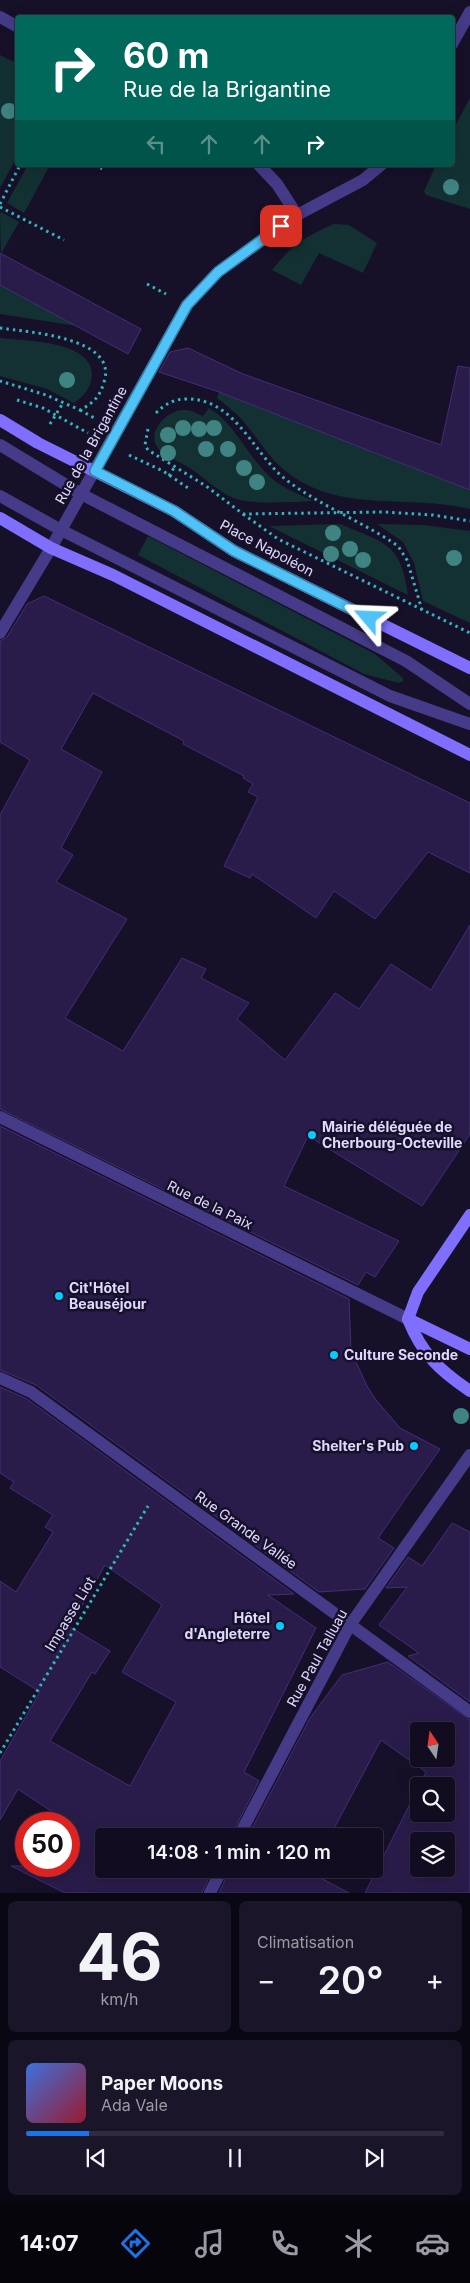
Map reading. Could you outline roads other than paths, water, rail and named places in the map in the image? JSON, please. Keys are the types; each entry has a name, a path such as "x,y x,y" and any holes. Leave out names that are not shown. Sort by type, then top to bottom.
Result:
{"main road":[{"name":"Place Napoléon","path":"0,420 38,443 174,511 234,551 470,668"},
{"path":"0,518 51,548 113,575 470,755"},
{"path":"470,1215 418,1292 408,1319 417,1341 436,1366 470,1392"},
{"path":"408,1319 470,1350"}],"street":[{"path":"455,39 470,12"},
{"path":"0,17 15,25"},
{"path":"261,167 277,184 297,215"},
{"name":"Rue de la Brigantine","path":"0,633 95,471 187,305 218,272 297,215 363,180 378,167"},
{"path":"0,445 81,494 406,661 470,704"},
{"path":"0,496 61,530 390,696 470,724"},
{"name":"Rue de la Paix","path":"0,1117 408,1319"},
{"name":"Rue Grande Vallée","path":"0,1378 31,1392 470,1712"},
{"name":"Rue Paul Talluau","path":"244,1828 350,1625 470,1454"},
{"path":"210,1893 218,1878"}],"place":[{"name":"Mairie déléguée de Cherbourg-Octeville","path":"312,1135"},
{"name":"Cit'Hôtel Beauséjour","path":"59,1296"},
{"name":"Culture Seconde","path":"334,1355"},
{"name":"Shelter's Pub","path":"414,1446"},
{"name":"Hôtel d'Angleterre","path":"280,1626"}]}
